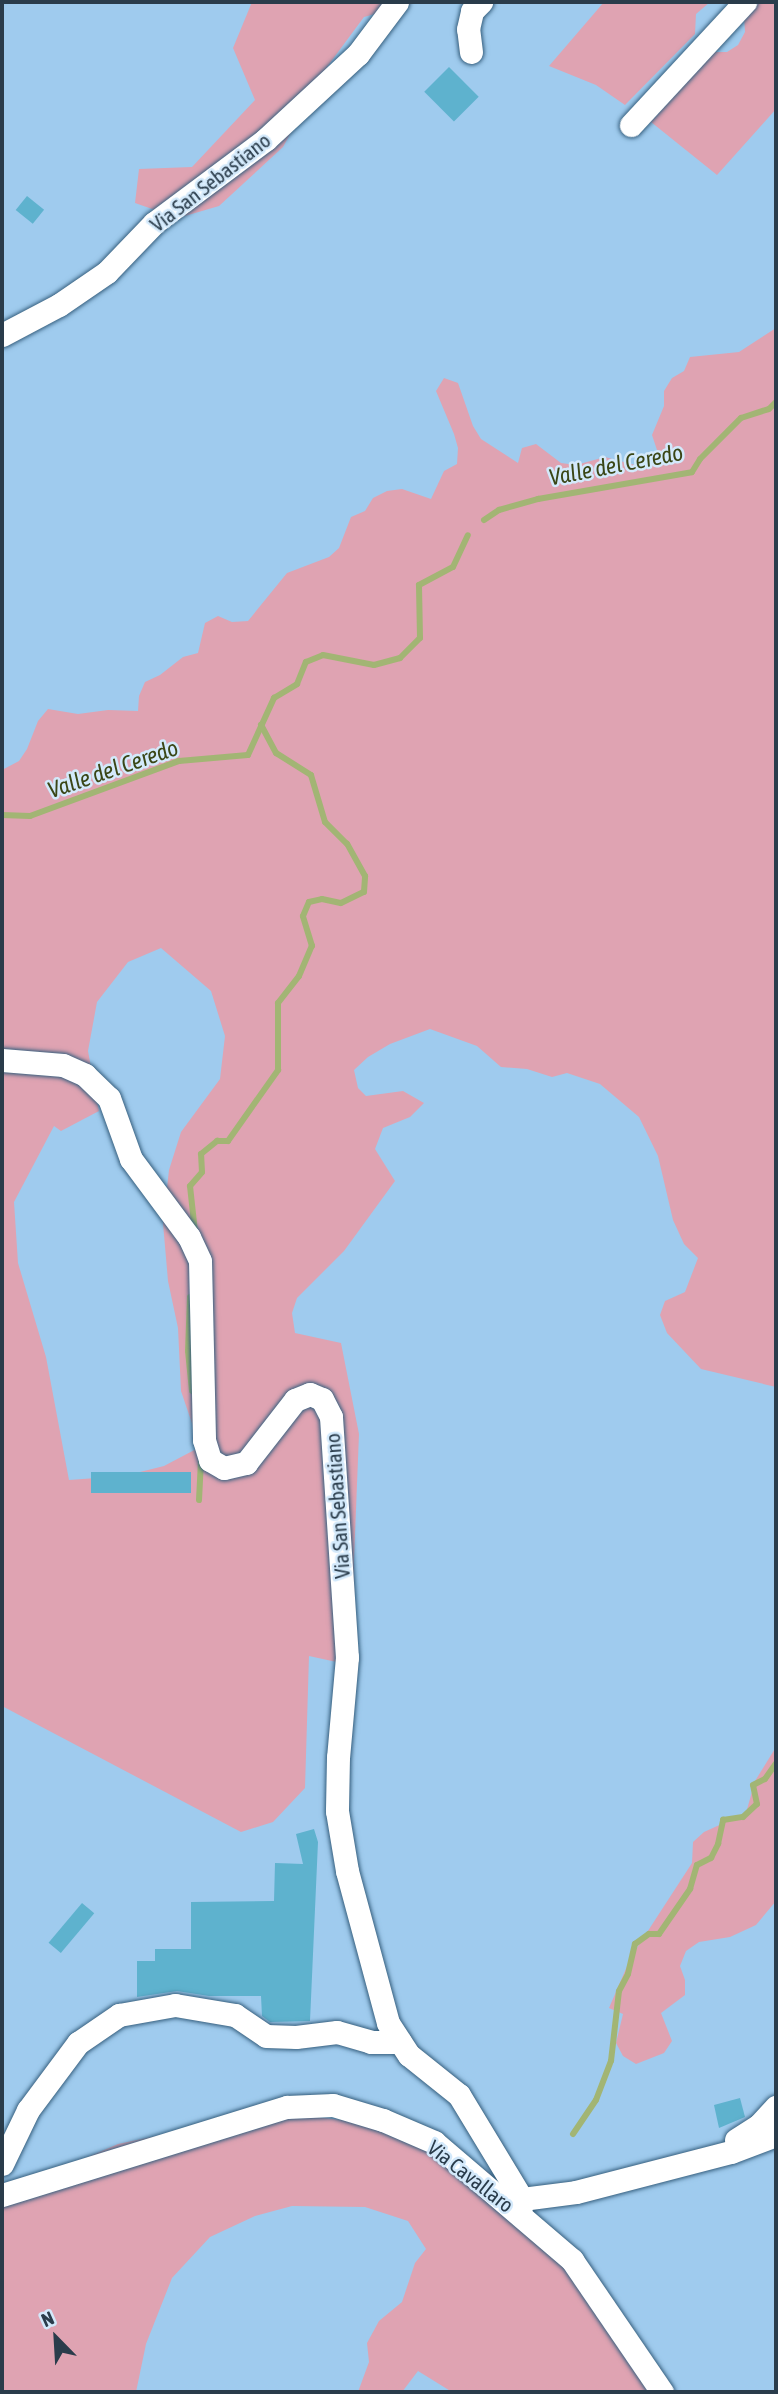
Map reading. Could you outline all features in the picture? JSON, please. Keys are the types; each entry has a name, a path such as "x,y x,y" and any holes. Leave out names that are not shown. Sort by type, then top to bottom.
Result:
{"street":[{"name":"Via San Sebastiano","path":"2,335 59,305 107,272 153,223 265,140 358,54 397,2"},
{"path":"471,52 468,29 472,11 481,2"},
{"path":"631,125 745,2"},
{"name":"Via San Sebastiano","path":"2,1060 63,1065 85,1075 109,1097 131,1159 189,1237 200,1261 204,1440 210,1460 224,1468 246,1463 295,1400 310,1394 322,1399 331,1417 347,1657 338,1757 337,1811 347,1871 388,2023 409,2055 459,2095 521,2206"},
{"path":"2,2164 28,2110 78,2043 119,2015 174,2005 236,2015 266,2036 296,2038 337,2032 371,2042 400,2042"},
{"name":"Via Cavallaro","path":"2,2195 287,2107 333,2105 383,2120 433,2142 521,2206 572,2260 662,2392"},
{"path":"710,2157 759,2125 776,2107"},
{"path":"521,2206 710,2157 776,2135"}],"shaded area":[{"path":"252,2 418,2 364,17 327,67 283,147 219,206 178,218 135,203 139,169 192,167 255,100 233,48"},
{"path":"604,2 710,2 696,14 695,34 625,105 596,85 549,66"},
{"path":"760,2 776,2 776,109 717,175 651,122 713,52 727,52 738,45 745,32 744,17"},
{"path":"776,328 776,1387 701,1369 667,1333 660,1315 665,1301 685,1292 698,1258 684,1244 673,1220 658,1156 639,1117 600,1084 567,1073 552,1077 527,1069 501,1067 477,1046 430,1029 390,1044 368,1057 354,1070 358,1088 366,1096 403,1091 424,1103 410,1117 383,1128 375,1149 395,1181 344,1251 297,1298 292,1313 295,1333 341,1343 359,1434 354,1560 355,1666 309,1656 305,1788 273,1822 241,1832 2,1706 2,770 19,761 38,721 48,709 78,714 108,710 138,711 139,696 145,682 160,675 183,657 198,653 205,623 218,616 232,622 248,621 287,573 329,557 339,548 351,517 365,511 373,498 387,491 402,489 431,499 444,471 457,464 458,448 454,434 436,391 444,378 458,383 473,426 481,439 518,463 522,448 536,444 561,463 576,465 605,457 635,465 650,463 657,450 652,435 664,406 664,391 672,378 684,371 690,357 739,352","holes":["161,948 211,991 225,1036 220,1079 181,1132 169,1170 163,1223 168,1281 178,1328 181,1391 200,1447 164,1466 124,1476 69,1480 46,1357 18,1263 14,1202 54,1126 61,1131 99,1111 88,1051 97,1002 128,962"]},
{"path":"776,1747 776,1901 756,1925 730,1937 699,1942 686,1951 680,1966 685,1980 685,1995 661,2013 672,2041 664,2053 636,2064 623,2056 616,2043 623,2014 609,2008 631,1957 692,1863 693,1842 704,1832 746,1813 755,1781"},
{"path":"269,2112 397,2126 488,2172 586,2271 669,2392 452,2392 418,2371 402,2392 358,2392 369,2362 367,2343 379,2321 402,2302 415,2263 426,2249 408,2221 365,2207 292,2206 255,2216 210,2237 172,2278 146,2344 136,2392 2,2392 2,2194 118,2144"}],"building":[{"path":"449,67 479,97 454,121 424,92"},
{"path":"27,196 44,210 33,224 16,210"},
{"path":"91,1472 191,1472 191,1493 91,1493"},
{"path":"314,1829 318,1842 310,2021 270,2022 262,2016 261,1996 209,1996 177,1991 137,1997 137,1961 155,1961 155,1949 191,1949 191,1902 274,1901 275,1863 303,1864 296,1834"},
{"path":"82,1903 94,1913 61,1953 49,1943"},
{"path":"740,2098 745,2117 719,2128 714,2105"}],"waterway":[{"name":"Valle del Ceredo","path":"484,520 499,510 538,499 692,472 700,459 741,418 769,409 776,402"},
{"name":"Valle del Ceredo","path":"2,815 30,816 179,761 248,755 274,698 297,684 306,662 323,655 374,665 400,658 420,638 419,585 453,567 468,535"},
{"path":"195,1232 190,1186 202,1172 201,1154 217,1141 228,1141 278,1070 278,1003 299,976 312,946 303,916 309,902 322,899 341,903 364,892 365,876 347,844 325,822 311,775 276,753 261,725"},
{"path":"190,1297 188,1351 192,1391"},
{"path":"199,1500 201,1460"},
{"path":"573,2134 596,2100 611,2061 619,1991 628,1974 635,1944 649,1934 659,1934 690,1889 697,1865 711,1858 718,1844 723,1820 743,1817 757,1804 753,1785 765,1779 776,1763"}]}
